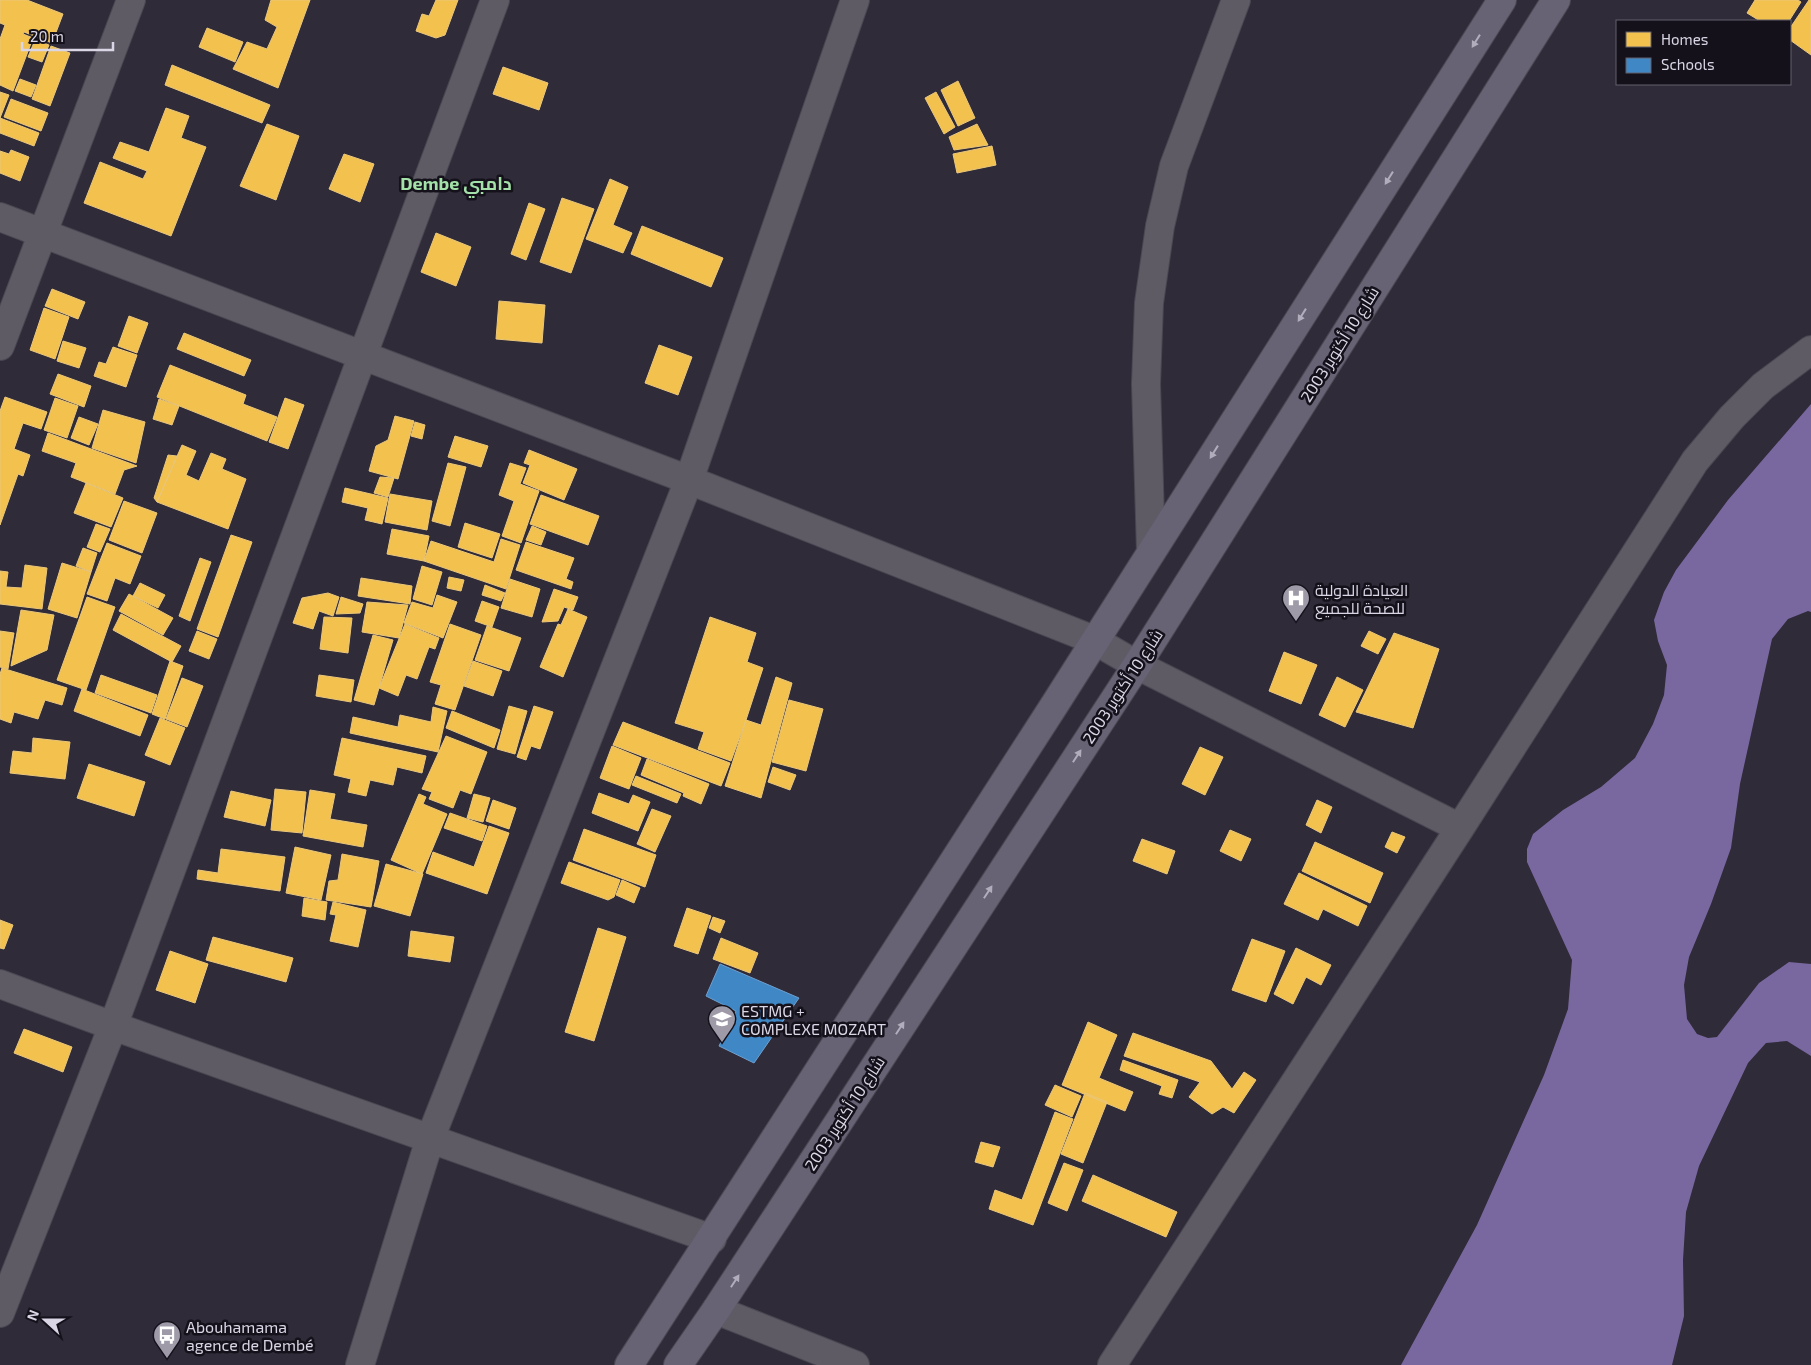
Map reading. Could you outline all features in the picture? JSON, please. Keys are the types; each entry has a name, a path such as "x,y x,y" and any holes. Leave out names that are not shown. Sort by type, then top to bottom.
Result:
{"highway":[{"path":"629,1365 712,1239 1502,0"},
{"name":"شارع 10 أكتوبر 2003","path":"678,1365 716,1310 1136,665 1556,0"}],"street":[{"path":"0,346 131,0"},
{"path":"0,1313 113,1026 495,0"},
{"path":"360,1365 430,1138 689,480 855,0"},
{"path":"1151,552 1146,384 1149,303 1160,226 1174,166 1236,0"},
{"path":"0,217 689,480 1094,640 1136,665 1460,828"},
{"path":"1112,1365 1460,828 1694,461 1732,416 1763,386 1811,350"},
{"path":"0,984 712,1239"},
{"path":"716,1310 855,1365"}],"shaded area":[{"path":"1811,404 1811,612 1808,611 1788,619 1772,639 1740,784 1731,848 1689,957 1684,985 1687,1019 1697,1034 1708,1038 1717,1037 1759,983 1789,962 1811,964 1811,1056 1787,1041 1766,1043 1748,1063 1699,1166 1686,1212 1683,1260 1684,1316 1672,1365 1401,1365 1477,1225 1544,1075 1568,1009 1572,960 1527,862 1527,849 1533,834 1563,810 1601,787 1635,758 1653,724 1664,695 1667,665 1658,641 1654,620 1664,592 1676,570 1728,500"}],"building: Homes":[{"path":"0,0 27,0 63,14 52,43 24,32 23,34 33,38 13,91 0,85 0,39 5,25 0,23"},
{"path":"271,0 310,0 278,88 233,69 247,42 267,49 277,27 265,20"},
{"path":"436,0 458,0 445,35 436,38 416,31 422,14 429,16"},
{"path":"1755,0 1798,0 1801,2 1790,20 1758,20 1747,13"},
{"path":"1809,0 1811,0 1811,55 1791,41 1791,27"},
{"path":"207,28 243,42 235,62 199,47"},
{"path":"35,40 49,45 42,62 28,57"},
{"path":"51,46 70,53 50,106 32,99"},
{"path":"172,65 270,105 262,123 165,85"},
{"path":"503,67 548,83 539,110 493,94"},
{"path":"20,79 36,85 31,97 15,91"},
{"path":"958,81 975,118 958,126 941,90"},
{"path":"0,92 9,95 0,118"},
{"path":"936,92 955,127 944,134 925,98"},
{"path":"11,99 48,113 41,131 4,117"},
{"path":"166,108 189,116 181,138 206,147 171,236 84,203 100,162 143,179 147,171 113,158 120,142 149,152"},
{"path":"0,118 39,133 34,146 0,133"},
{"path":"267,124 299,136 276,200 240,186"},
{"path":"977,124 988,145 954,150 949,137"},
{"path":"992,146 996,165 957,173 953,154"},
{"path":"11,150 29,157 20,181 0,173 0,151 9,154"},
{"path":"344,154 374,164 360,202 329,189"},
{"path":"610,179 628,187 613,225 632,233 623,253 586,239"},
{"path":"562,198 594,209 571,273 540,262"},
{"path":"529,203 545,209 526,260 511,254"},
{"path":"642,226 723,258 711,287 631,254"},
{"path":"436,233 471,247 456,286 421,272"},
{"path":"52,289 85,302 78,319 45,306"},
{"path":"499,301 545,305 542,343 496,339"},
{"path":"44,308 69,317 55,359 30,350"},
{"path":"129,316 148,323 137,353 118,346"},
{"path":"184,333 251,360 244,376 177,349"},
{"path":"63,341 86,348 79,368 57,361"},
{"path":"659,345 692,357 678,395 645,383"},
{"path":"113,347 137,355 126,387 94,376 99,362 106,364"},
{"path":"170,365 246,395 243,404 277,417 267,441 157,397"},
{"path":"58,374 91,386 84,407 50,394"},
{"path":"5,397 47,412 41,429 23,423 14,449 30,455 23,476 18,474 0,525 0,411"},
{"path":"55,398 78,406 67,438 44,430"},
{"path":"285,398 304,405 288,449 269,442"},
{"path":"159,399 179,406 172,425 153,419"},
{"path":"103,410 145,422 136,463 92,448"},
{"path":"395,416 414,421 398,479 369,471 376,446 388,440"},
{"path":"79,417 98,424 89,445 71,438"},
{"path":"415,422 425,425 422,439 411,436"},
{"path":"48,433 137,466 124,470 115,494 71,477 76,463 42,451"},
{"path":"455,436 488,446 481,467 448,457"},
{"path":"182,445 196,451 186,475 199,481 211,453 226,459 222,469 246,479 228,529 157,502"},
{"path":"529,450 577,469 564,500 523,483 530,465 524,463"},
{"path":"168,455 177,456 157,502 154,498"},
{"path":"448,463 466,467 450,526 432,521"},
{"path":"510,463 526,468 520,484 539,491 521,543 502,536 514,501 499,495"},
{"path":"380,477 394,478 388,497 374,493"},
{"path":"86,483 123,498 111,527 74,513"},
{"path":"345,488 388,498 382,524 365,520 368,508 342,502"},
{"path":"390,494 432,501 427,530 385,522"},
{"path":"541,495 599,516 588,545 530,524"},
{"path":"124,501 157,513 142,553 109,540"},
{"path":"465,523 500,534 492,558 458,547"},
{"path":"96,524 110,529 100,552 87,547"},
{"path":"532,526 546,532 541,545 526,540"},
{"path":"392,529 429,536 424,561 387,554"},
{"path":"231,535 252,542 218,637 197,629"},
{"path":"501,539 520,545 506,589 424,561 431,541 494,562"},
{"path":"526,542 574,558 566,579 573,582 571,589 516,570"},
{"path":"107,543 141,556 130,584 115,578 107,601 87,594"},
{"path":"83,548 97,553 91,572 76,566"},
{"path":"200,558 211,562 190,621 179,616"},
{"path":"62,563 91,572 77,618 48,609"},
{"path":"25,565 47,568 42,609 0,604 0,571 8,572 6,587 22,588"},
{"path":"422,566 442,572 432,605 413,599"},
{"path":"449,577 464,580 461,591 447,588"},
{"path":"361,578 412,586 410,604 358,596"},
{"path":"510,579 540,589 532,617 501,608"},
{"path":"140,583 165,595 158,608 133,596"},
{"path":"485,585 505,593 501,601 482,595"},
{"path":"554,589 578,597 573,610 564,607 558,621 542,622"},
{"path":"328,593 339,597 333,616 319,611 313,629 293,623 302,598"},
{"path":"129,594 173,618 163,635 119,611"},
{"path":"437,595 457,602 443,638 404,623 412,602 433,608"},
{"path":"87,597 115,607 86,690 57,680"},
{"path":"341,597 363,604 360,613 336,614"},
{"path":"482,601 499,607 492,627 475,621"},
{"path":"367,602 408,605 399,638 362,632"},
{"path":"568,609 587,617 563,677 540,667 558,624 561,625"},
{"path":"21,610 54,615 47,650 11,666"},
{"path":"121,614 181,646 172,662 113,630"},
{"path":"324,617 352,618 348,653 320,649"},
{"path":"710,617 756,633 747,662 763,668 731,761 698,749 704,732 675,723"},
{"path":"405,624 439,638 435,649 429,647 417,679 406,675 398,696 379,688"},
{"path":"450,624 481,635 455,710 435,704 441,685 430,682"},
{"path":"487,626 521,638 509,671 475,660"},
{"path":"0,631 14,633 8,669 0,667"},
{"path":"197,631 217,639 209,659 189,651"},
{"path":"1369,631 1386,639 1378,654 1361,646"},
{"path":"1394,633 1439,649 1413,728 1356,712"},
{"path":"373,635 393,640 374,705 354,700"},
{"path":"1284,652 1317,665 1301,704 1269,691"},
{"path":"170,661 183,666 165,719 152,714"},
{"path":"473,661 502,671 493,696 464,686"},
{"path":"2,668 67,688 62,705 45,700 38,719 14,712 11,723 0,719 0,674"},
{"path":"101,675 157,695 151,713 95,693"},
{"path":"319,675 354,680 351,702 316,696"},
{"path":"776,677 792,683 761,798 725,786 746,720 761,725"},
{"path":"1337,677 1363,690 1345,727 1319,715"},
{"path":"182,678 203,686 187,727 166,719"},
{"path":"82,689 148,715 140,736 74,711"},
{"path":"789,700 823,709 806,771 772,762"},
{"path":"509,706 527,711 515,754 497,749"},
{"path":"534,706 553,712 540,749 531,746 526,760 517,757"},
{"path":"433,707 447,711 438,752 350,733 353,717 398,727 400,715 431,722"},
{"path":"452,711 500,730 494,748 446,728"},
{"path":"160,718 185,728 170,765 145,755"},
{"path":"623,722 730,763 721,786 613,745"},
{"path":"446,736 487,752 471,794 460,790 453,808 429,799 432,792 422,789"},
{"path":"33,738 70,742 65,779 10,773 13,751 32,753"},
{"path":"342,738 426,756 422,773 397,767 393,785 370,780 366,796 348,792 351,779 334,775"},
{"path":"612,746 641,758 629,789 600,778"},
{"path":"1200,747 1223,757 1205,795 1182,784"},
{"path":"647,759 709,784 701,804 683,796 684,793 641,775"},
{"path":"89,764 145,782 134,816 77,798"},
{"path":"773,767 796,775 790,790 768,782"},
{"path":"636,776 681,794 677,803 632,785"},
{"path":"275,789 306,792 302,833 271,830"},
{"path":"310,790 335,794 330,819 367,825 363,847 303,836"},
{"path":"231,791 271,800 265,826 224,817"},
{"path":"599,793 629,804 633,795 650,802 638,831 592,813"},
{"path":"419,794 426,797 423,804 447,814 422,874 391,860"},
{"path":"474,794 490,798 483,822 467,818"},
{"path":"493,800 516,808 509,829 486,821"},
{"path":"1317,800 1332,807 1321,833 1306,825"},
{"path":"652,809 671,816 655,852 637,844"},
{"path":"450,813 487,826 482,841 444,828"},
{"path":"489,826 509,833 487,894 426,873 433,852 474,867"},
{"path":"584,829 656,855 645,887 573,860"},
{"path":"1230,830 1251,839 1241,861 1220,851"},
{"path":"1392,832 1405,837 1397,853 1385,847"},
{"path":"1142,839 1175,851 1167,874 1133,861"},
{"path":"1315,842 1383,873 1370,903 1302,871"},
{"path":"295,847 331,855 321,900 286,893"},
{"path":"221,849 285,857 280,891 197,879 198,870 218,873"},
{"path":"342,854 379,861 371,907 326,900 329,881 338,880"},
{"path":"569,862 620,880 614,897 608,900 561,883"},
{"path":"386,864 423,874 410,916 374,906"},
{"path":"1299,873 1367,906 1358,926 1323,909 1318,920 1284,904"},
{"path":"622,880 640,888 634,903 616,895"},
{"path":"304,898 327,902 325,920 302,916"},
{"path":"333,902 366,910 358,947 330,941 336,915 330,914"},
{"path":"687,908 711,916 698,954 674,946"},
{"path":"713,917 725,921 720,933 709,928"},
{"path":"0,920 13,925 4,949 0,948"},
{"path":"598,928 626,937 594,1041 565,1032"},
{"path":"411,931 454,937 450,962 408,956"},
{"path":"213,937 293,958 286,982 206,960"},
{"path":"721,938 758,953 750,973 713,959"},
{"path":"1252,939 1285,951 1266,1002 1232,990"},
{"path":"1296,948 1331,965 1321,985 1306,977 1293,1004 1274,994"},
{"path":"170,951 208,964 195,1003 156,990"},
{"path":"1088,1022 1117,1035 1099,1078 1133,1092 1125,1111 1062,1085"},
{"path":"24,1029 72,1047 63,1072 14,1053"},
{"path":"1133,1033 1211,1061 1232,1089 1244,1072 1256,1080 1234,1113 1223,1107 1212,1114 1189,1097 1200,1082 1124,1056"},
{"path":"1123,1060 1178,1080 1172,1098 1159,1094 1162,1086 1120,1070"},
{"path":"1055,1085 1081,1096 1072,1117 1045,1105"},
{"path":"1085,1093 1107,1102 1083,1163 1061,1154"},
{"path":"1055,1112 1073,1119 1033,1225 989,1209 995,1190 1022,1200"},
{"path":"981,1142 1000,1147 993,1167 975,1162"},
{"path":"1064,1163 1083,1170 1067,1211 1048,1203"},
{"path":"1093,1175 1177,1212 1166,1237 1082,1201"}],"building: Schools":[{"path":"720,964 799,998 754,1063 719,1046 736,1011 706,996"}],"place":[{"name":"العيادة الدولية للصحة للجميع","path":"1296,622"},
{"name":"ESTMG + COMPLEXE MOZART","path":"722,1043"},
{"name":"Abouhamama agence de Dembé","path":"167,1359"}],"district":[{"name":"Dembe دامبي","path":"456,183"}]}
